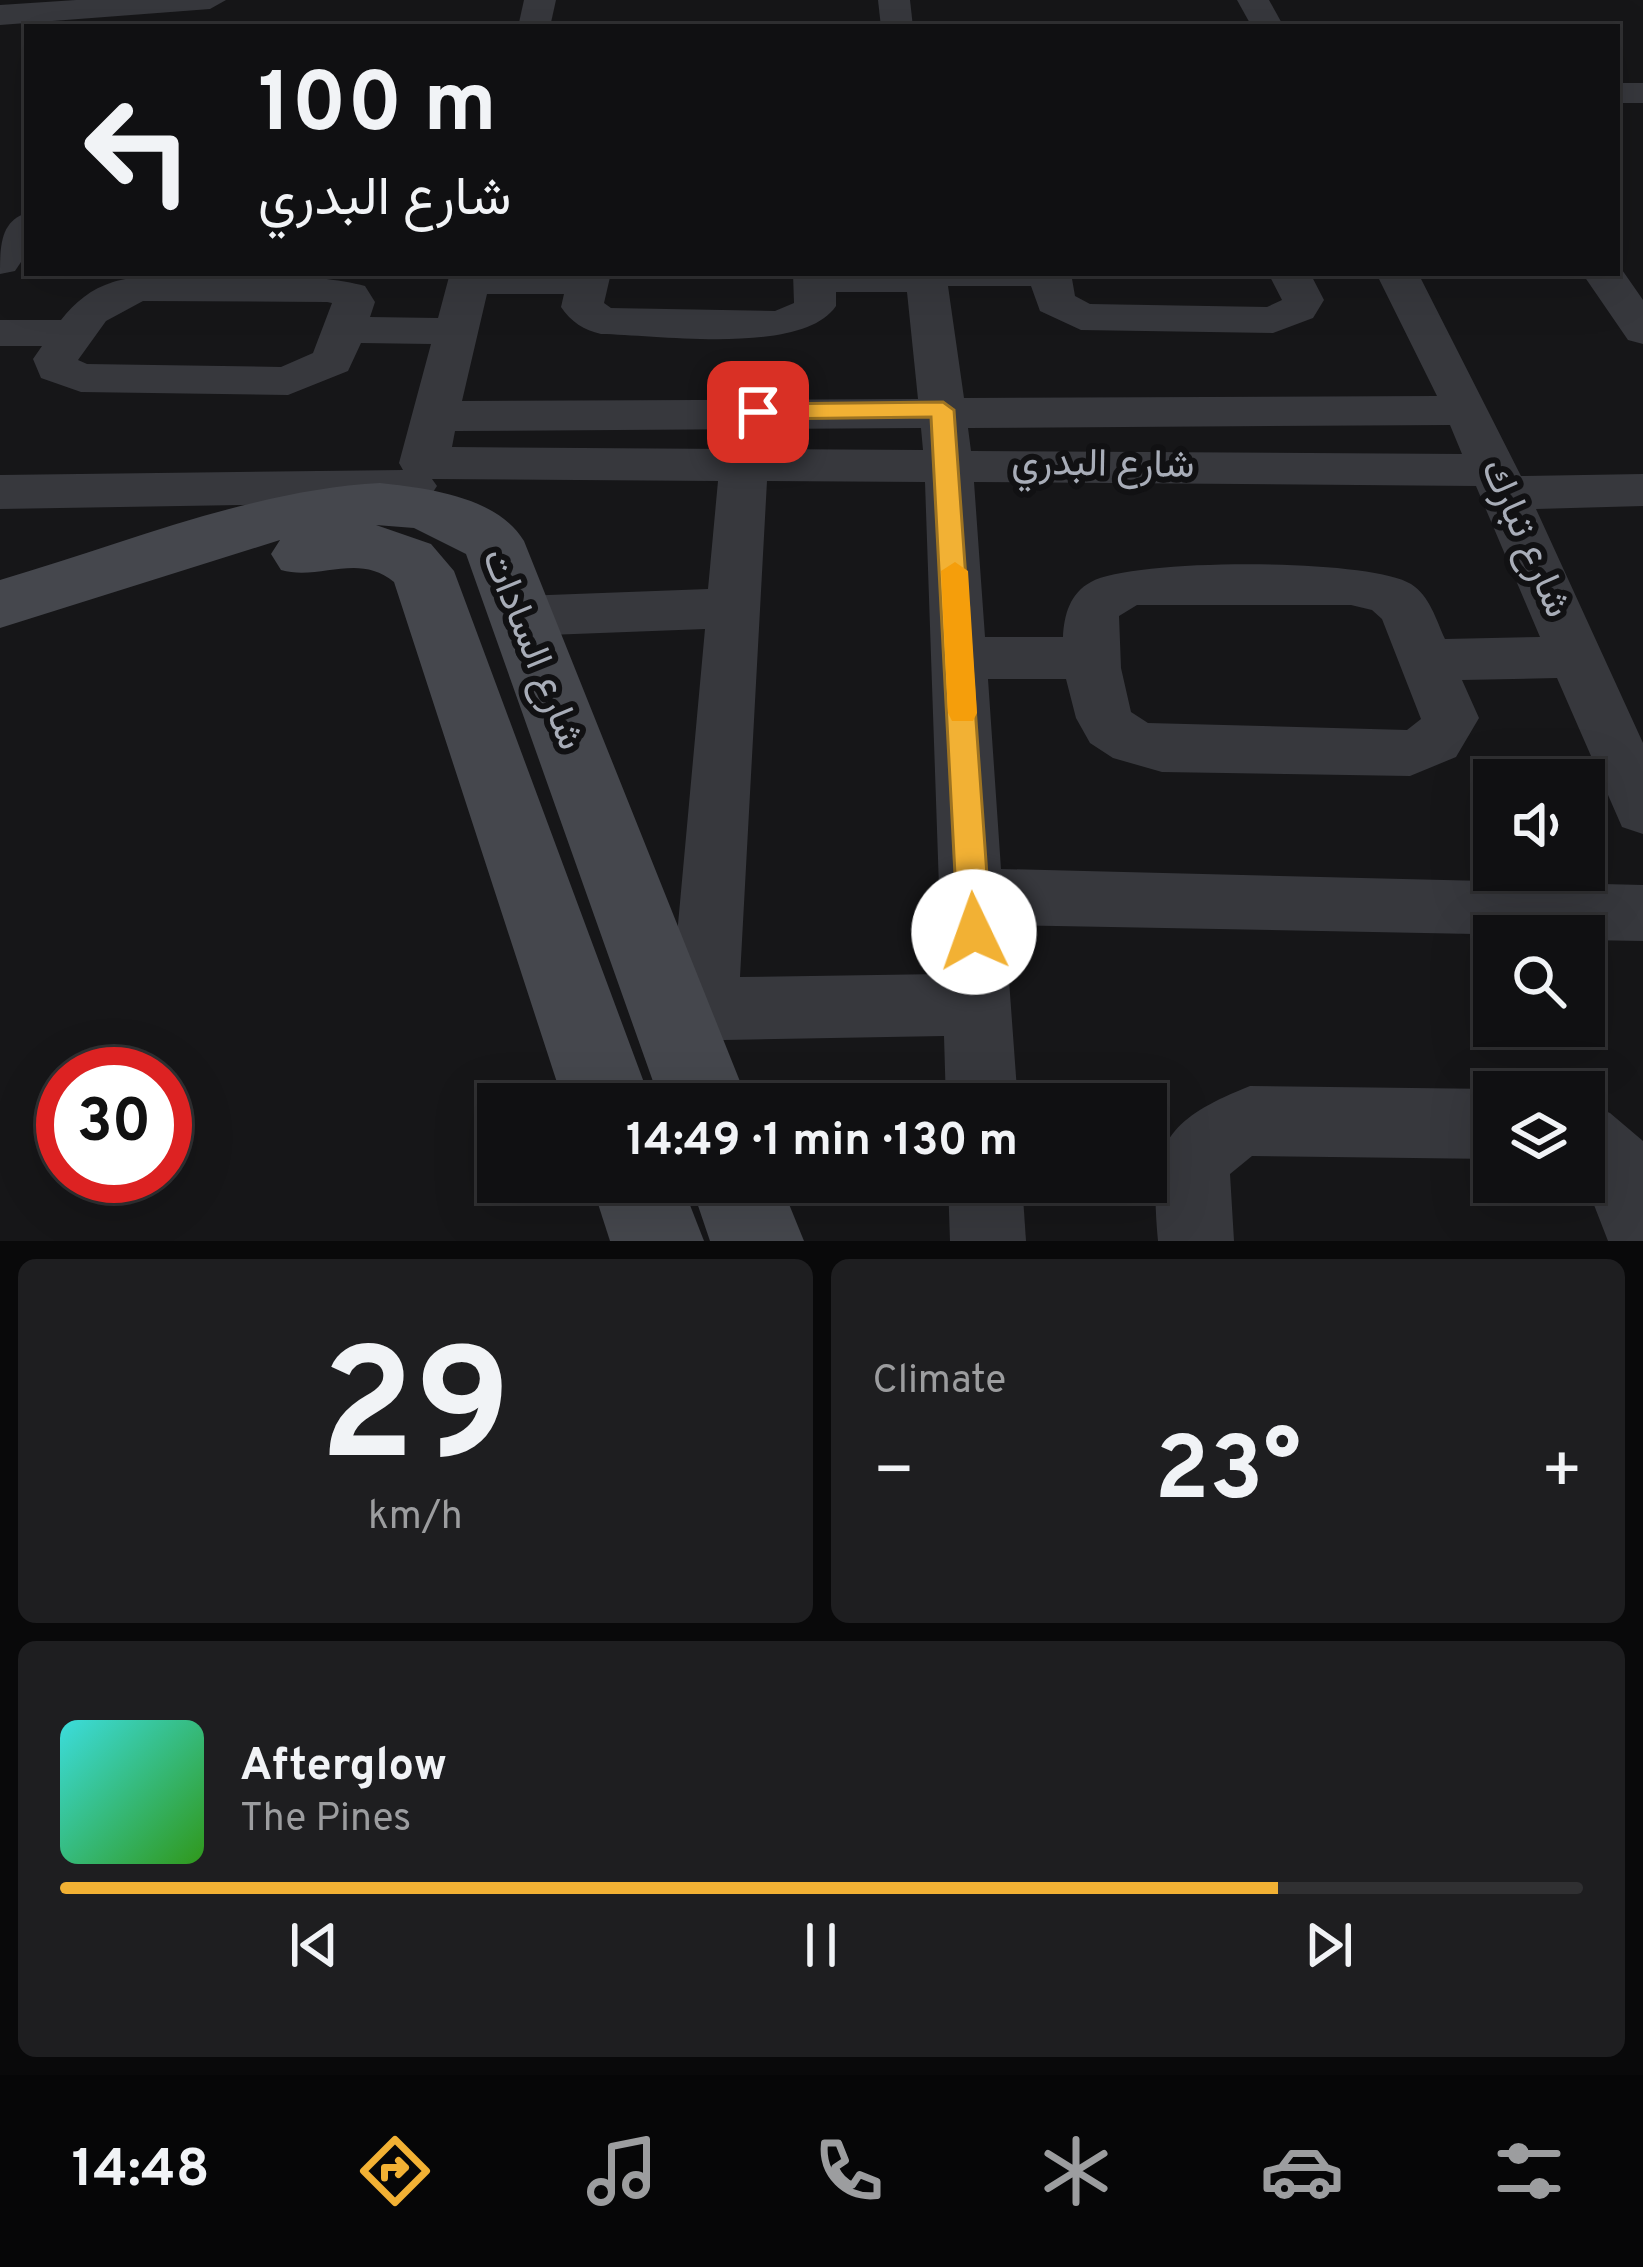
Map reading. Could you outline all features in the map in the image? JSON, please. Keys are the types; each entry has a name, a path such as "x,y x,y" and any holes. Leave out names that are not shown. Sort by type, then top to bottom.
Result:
{"street":[{"path":"0,15 210,0"},
{"path":"0,262 24,229"},
{"path":"417,484 470,277 590,277 582,307 601,321 780,324 815,306 814,276"},
{"path":"928,276 949,465 981,1083"},
{"path":"1051,276 1055,302 1081,317 1273,320 1298,309 1303,300 1291,276"},
{"name":"شارع تبارك","path":"1398,276 1467,410 1576,657 1624,726 1643,809"},
{"path":"1605,276 1643,331"},
{"path":"143,288 341,291 354,302 332,362 288,381 81,378 57,368 55,358 73,333 92,306 106,297 143,288"},
{"path":"344,330 456,331"},
{"path":"0,333 73,333"},
{"name":"شارع البدري","path":"436,416 1467,410"},
{"path":"744,461 733,608 686,1010 977,1004"},
{"name":"شارع البدري","path":"0,492 417,484 744,461 1643,490"},
{"name":"شارع السادات","path":"0,604 294,514 417,484 493,541 686,1010 701,1083"},
{"name":"شارع السادات","path":"0,643 338,544 373,543 403,553 422,571 601,1083"},
{"path":"1136,586 1351,586 1390,596 1405,609 1426,660 1450,718 1445,734 1431,746 1410,753 1162,749 1137,744 1115,732 1100,715 1089,620 1097,604 1113,592 1136,586"},
{"path":"522,616 733,608"},
{"path":"1426,660 1576,657"},
{"path":"960,658 1093,658"},
{"path":"973,896 1643,913"},
{"path":"1196,1241 1190,1184 1198,1152 1220,1131 1250,1121 1473,1124"},
{"path":"1605,1156 1617,1167 1643,1233"},
{"path":"643,1203 657,1241"},
{"path":"743,1203 757,1241"},
{"path":"986,1203 988,1241"}],"slow traffic":[{"path":"955,571 962,713"}],"route":[{"path":"758,412 943,410 974,932"}]}
